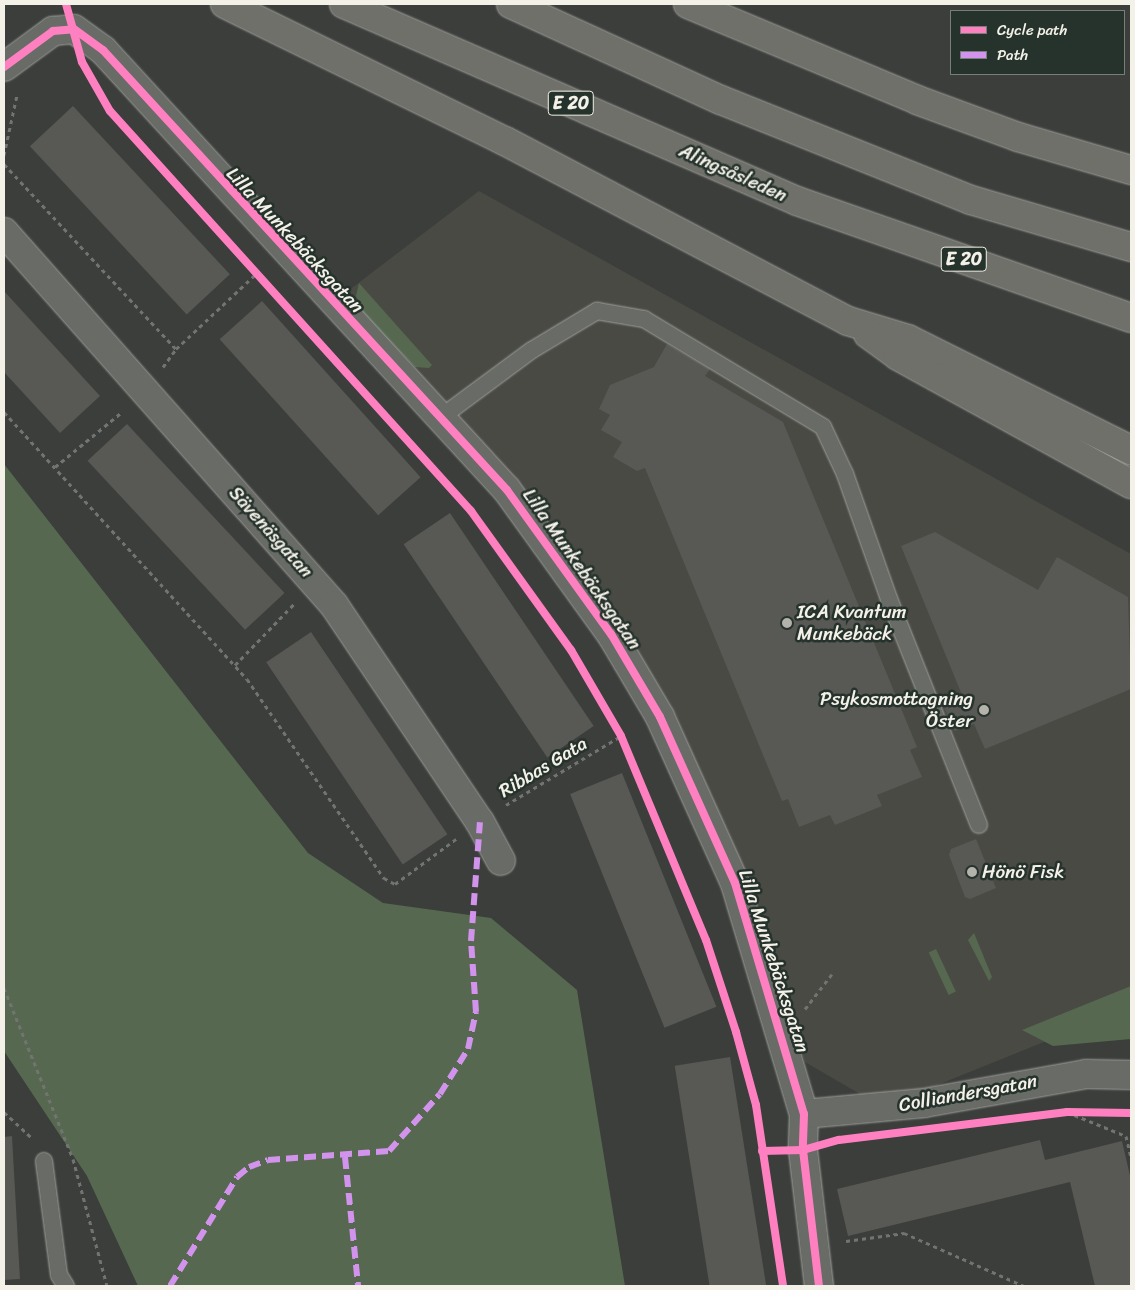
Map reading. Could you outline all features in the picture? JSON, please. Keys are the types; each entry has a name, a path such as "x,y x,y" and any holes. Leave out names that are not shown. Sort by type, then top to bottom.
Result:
{"highway":[{"path":"225,4 505,141 848,321 898,356 1131,484"},
{"name":"Alingsåsleden","path":"344,4 797,201 1131,318"},
{"path":"511,4 722,100 971,200 1131,247"},
{"path":"688,4 916,100 1018,137 1131,170"},
{"path":"848,321 908,339 1131,450"}],"street":[{"name":"Lilla Munkebäcksgatan","path":"4,67 54,31 74,29 103,50 326,298 507,490 563,564 660,717 734,883 804,1114 803,1150 819,1286"},
{"name":"Sävenäsgatan","path":"4,232 316,582 480,822 501,861"},
{"name":"Colliandersgatan","path":"804,1114 924,1103 1086,1074 1131,1075"}],"lane":[{"path":"440,418 532,350 597,311 644,319 823,427 845,474 889,600 980,825"},
{"path":"44,1162 59,1274 66,1286"}],"path":[{"path":"4,155 18,91"},
{"path":"4,164 176,349"},
{"path":"4,412 235,665 316,582"},
{"path":"806,1020 804,1011 832,974"},
{"path":"4,988 73,1159 107,1286"},
{"path":"4,1112 31,1136"},
{"path":"1067,1112 1126,1136 1131,1157"},
{"path":"815,1243 904,1233 1024,1286"}],"shaded area":[{"path":"479,191 1131,554 1131,1007 915,1094 865,1097 805,1062 743,874 674,713 577,556 340,297"}],"green space":[{"path":"359,283 432,365 429,368 415,367 365,317 356,296"},
{"path":"4,464 308,853 383,903 491,918 577,990 625,1286 138,1286 87,1176 4,1051"},
{"path":"974,933 992,977 989,981 968,940"},
{"path":"936,949 956,992 949,995 929,952"},
{"path":"1131,986 1131,1039 1053,1046 1022,1030"}],"building":[{"path":"73,106 230,274 187,314 30,146"},
{"path":"4,291 100,396 60,433 4,372"},
{"path":"262,301 421,477 378,515 220,339"},
{"name":"ICA Kvantum Munkebäck","path":"667,344 710,369 705,376 783,422 917,747 910,750 922,777 877,795 882,806 835,825 830,815 799,827 788,799 782,801 645,468 637,471 613,457 622,442 601,430 610,415 599,409 610,385 654,367"},
{"path":"127,424 285,593 245,630 88,461"},
{"path":"450,513 594,726 547,757 404,544"},
{"path":"935,532 1038,590 1057,557 1128,597 1131,689 985,749 974,724 955,731 942,703 962,695 901,546"},
{"path":"311,632 447,834 403,864 266,662"},
{"path":"622,773 716,1007 664,1028 570,794"},
{"name":"Hönö Fisk","path":"976,839 996,888 970,899 965,897 949,855 951,849"},
{"path":"730,1057 766,1286 710,1286 675,1066"},
{"path":"12,1136 20,1279 4,1280 4,1137"},
{"path":"1040,1140 1045,1160 1122,1141 1131,1180 1131,1286 1095,1286 1070,1182 848,1236 837,1189"}],"marked path":[{"path":"170,1286 237,1177 249,1167 268,1160 389,1151 440,1094 468,1049 476,1012 471,941 480,822"},
{"path":"345,1157 358,1286"}],"cycle path":[{"path":"66,4 82,62 110,111 471,511 571,650 621,736 706,940 736,1032 756,1105 783,1286"},
{"path":"4,67 53,31 74,29 103,50 507,490 611,634 660,717 735,883 804,1114 803,1150 819,1286"},
{"path":"762,1151 803,1150 839,1140 1067,1112 1131,1113"}],"place":[{"name":"ICA Kvantum Munkebäck","path":"787,623"},
{"name":"Psykosmottagning Öster","path":"984,710"},
{"name":"Hönö Fisk","path":"972,872"}]}
